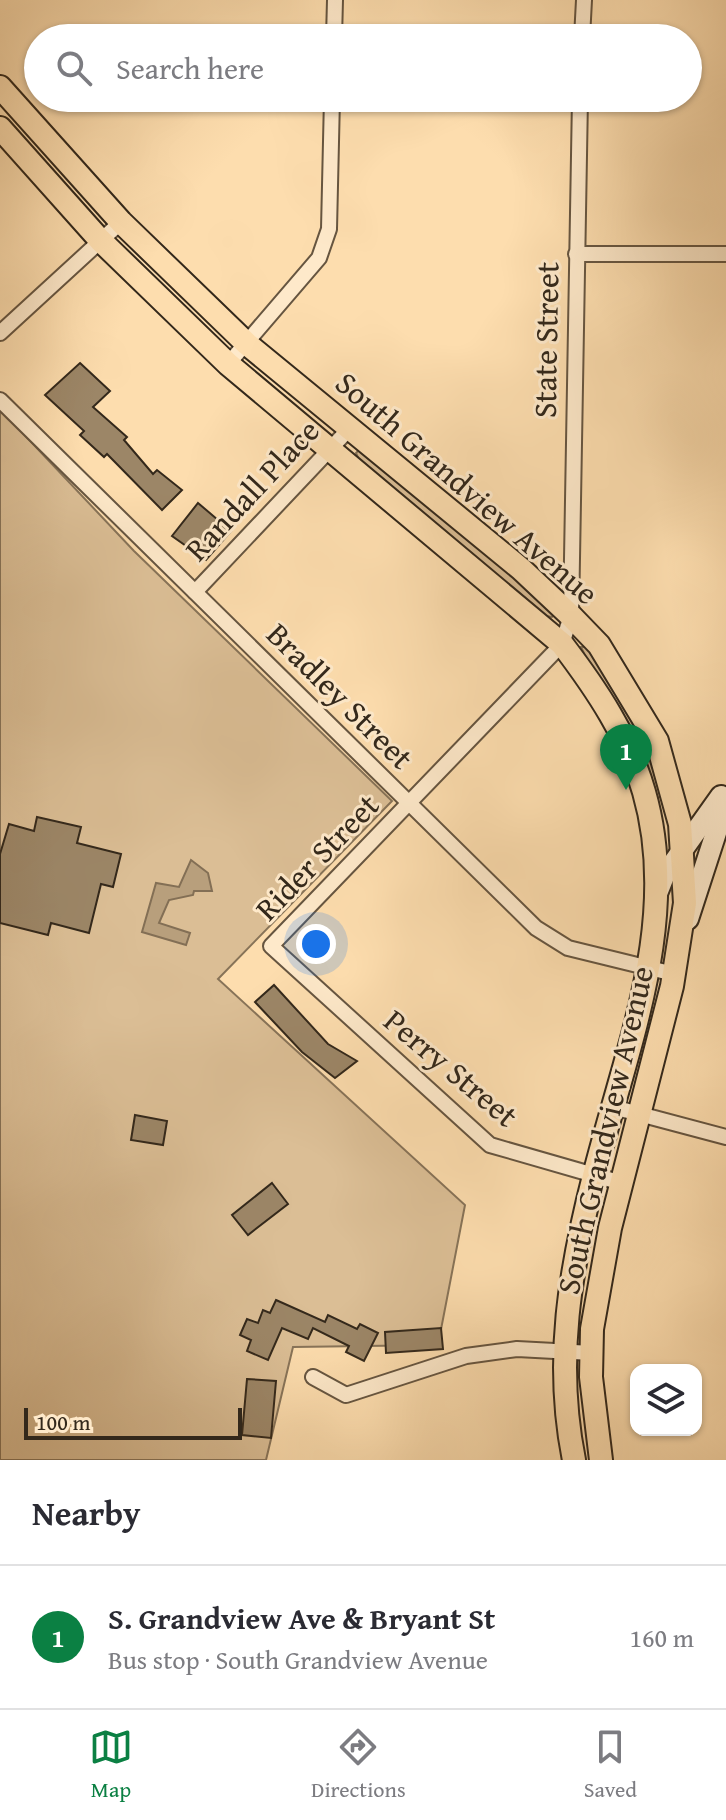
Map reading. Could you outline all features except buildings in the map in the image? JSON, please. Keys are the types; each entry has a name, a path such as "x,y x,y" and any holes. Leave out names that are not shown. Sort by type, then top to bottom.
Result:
{"main road":[{"name":"South Grandview Avenue","path":"0,87 121,222 247,344 521,569 571,616 599,645 657,741 675,800 683,850 685,903 681,942 622,1183 592,1329 601,1460"},
{"name":"South Grandview Avenue","path":"0,128 100,240 228,364 332,447 562,644 603,698 634,764 652,829 655,899 648,969 594,1175 563,1351 564,1401 574,1460"},
{"path":"681,942 726,789"},
{"path":"675,800 696,814 719,806"},
{"path":"655,899 659,883 719,806"}],"street":[{"path":"334,24 335,0"},
{"path":"579,1 581,24"},
{"path":"228,364 319,258 329,229 332,112"},
{"name":"State Street","path":"571,584 580,112"},
{"path":"0,333 121,222"},
{"path":"576,254 726,254"},
{"name":"Bradley Street","path":"0,400 549,938 568,948 674,974"},
{"name":"Randall Place","path":"195,592 350,428"},
{"name":"Rider Street","path":"271,946 562,644 571,616 571,584"},
{"name":"Perry Street","path":"271,946 490,1145 622,1183"},
{"path":"613,1107 726,1137"},
{"path":"313,1377 346,1395 466,1356 517,1349 592,1353"}],"shaded area":[{"path":"0,409 134,551 392,801 218,979 465,1205 438,1345 293,1347 266,1460 0,1460"},
{"path":"360,449 486,551 555,613 552,617 546,616 359,460 356,453"},
{"path":"581,647 588,647 646,742 663,796 653,799"},
{"path":"191,860 208,873 212,891 194,891 193,895 169,900 159,923 190,933 186,945 142,932 156,883 179,887"}],"place":[{"name":"S. Grandview Ave & Bryant St","path":"626,790"}]}
